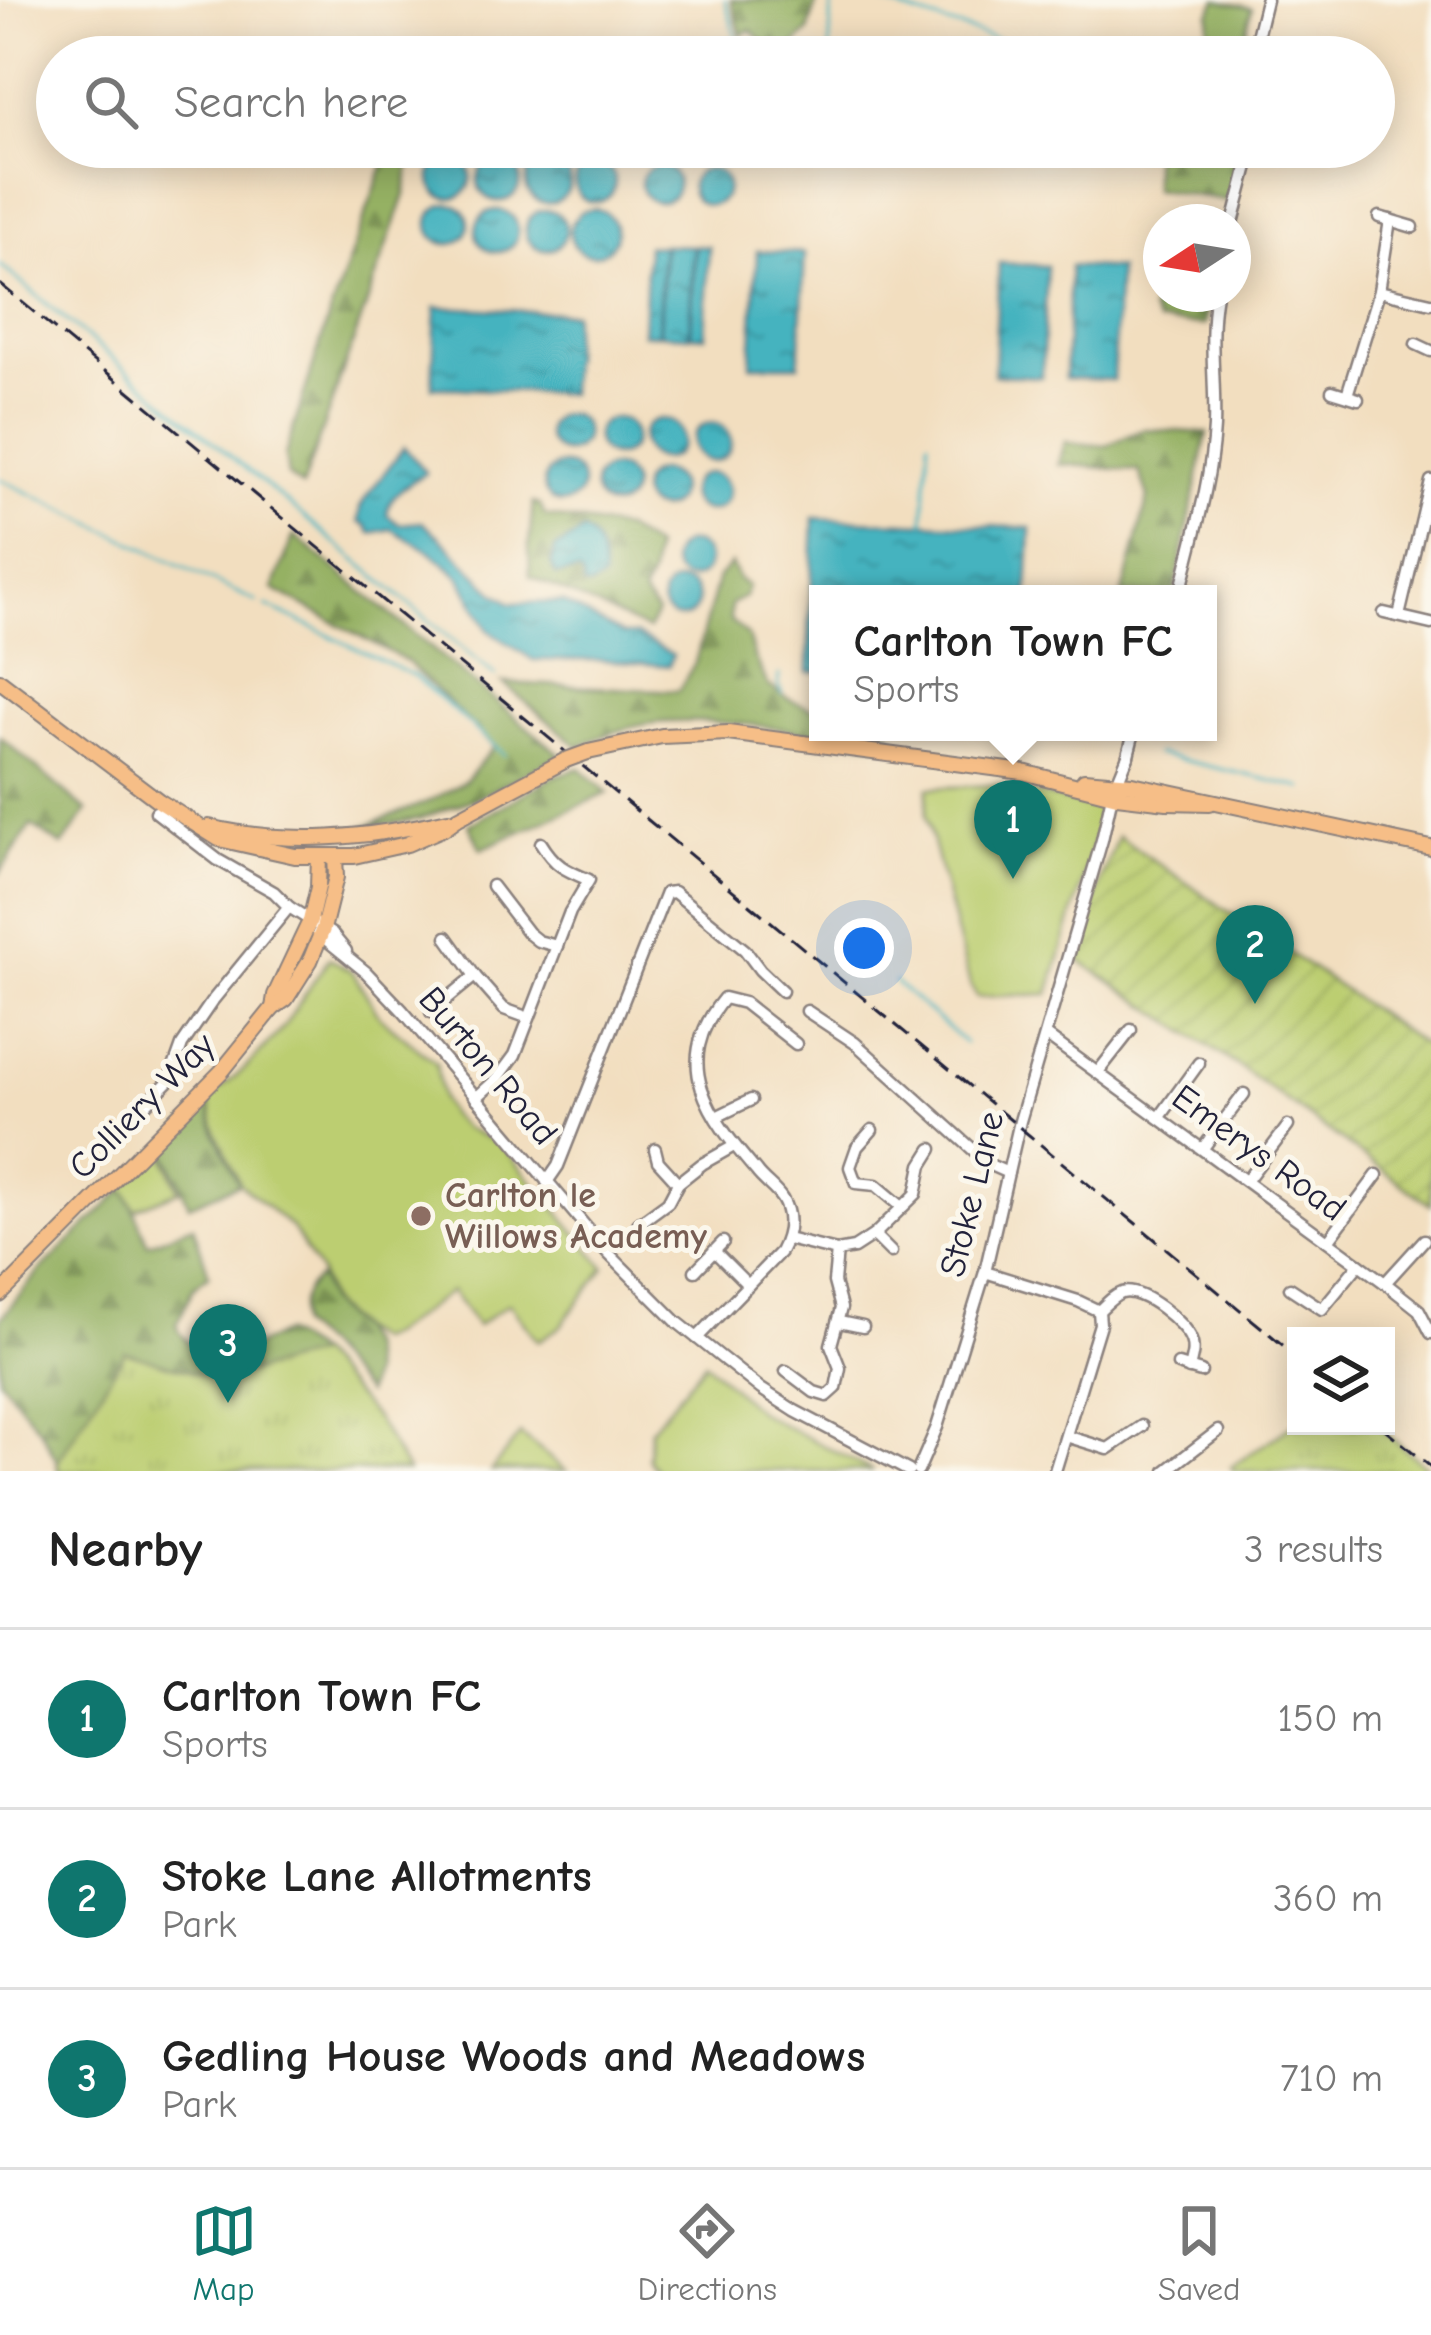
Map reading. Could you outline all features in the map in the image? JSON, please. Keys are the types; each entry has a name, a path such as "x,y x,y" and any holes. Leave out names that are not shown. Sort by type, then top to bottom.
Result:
{"main road":[{"path":"0,681 159,801 219,839 295,856 458,818 588,752 701,733 1023,772 1210,802 1431,848"},
{"path":"194,823 329,849"},
{"name":"Colliery Way","path":"0,1295 230,1062 274,1008 274,995 318,928 336,878 329,849"}],"street":[{"path":"1257,36 1266,0"},
{"path":"1238,204 1247,168"},
{"path":"1333,391 1353,397 1378,291 1384,219 1413,226"},
{"path":"1378,291 1431,303"},
{"path":"1182,585 1212,445 1214,312"},
{"path":"1416,344 1431,350"},
{"path":"1399,616 1431,481"},
{"path":"1384,613 1431,624"},
{"path":"1120,789 1132,741"},
{"name":"Stoke Lane","path":"918,1471 937,1427 985,1272 1008,1173 1120,789"},
{"name":"Burton Road","path":"156,812 332,934 409,1017 623,1269 697,1338 795,1411 909,1471"},
{"path":"476,1098 515,1055 571,912 590,880 562,868 541,843"},
{"path":"492,886 528,933 557,946"},
{"path":"547,1182 558,1166 666,893 674,892 745,950 782,991"},
{"path":"138,1112 169,1081 182,1045 212,1000 289,907"},
{"path":"447,938 504,1009 529,1018"},
{"path":"431,1012 475,976"},
{"path":"697,1338 779,1252 787,1239 789,1220 782,1198 734,1146 702,1090 695,1061 711,1013 724,998 745,1003 796,1044"},
{"path":"807,1011 855,1043 990,1165 1008,1173"},
{"path":"1098,1072 1131,1030"},
{"name":"Emerys Road","path":"1047,1036 1385,1282 1419,1310 1429,1330"},
{"path":"1160,1117 1199,1063"},
{"path":"1203,1148 1245,1094"},
{"path":"716,1117 751,1100"},
{"path":"1247,1180 1288,1126"},
{"path":"872,1130 857,1147 850,1167 856,1183 876,1185 901,1206"},
{"path":"638,1225 668,1202 678,1183 734,1146"},
{"path":"787,1239 837,1251 854,1248 916,1194 922,1165 932,1149"},
{"path":"654,1155 678,1183"},
{"path":"1328,1241 1377,1175"},
{"path":"874,1235 890,1252"},
{"path":"1385,1282 1424,1240"},
{"path":"695,1271 718,1246 748,1285"},
{"path":"786,1371 814,1392 827,1396 836,1388 840,1368 831,1345 841,1308 834,1282 837,1251"},
{"path":"1291,1293 1322,1310 1359,1264"},
{"path":"985,1272 1099,1311"},
{"path":"1099,1311 1120,1293 1146,1297 1190,1336 1189,1369"},
{"path":"1055,1471 1100,1324 1099,1311"},
{"path":"838,1322 863,1327"},
{"path":"1066,1436 1108,1449 1142,1426"},
{"path":"1166,1471 1218,1431"}],"green space":[{"path":"731,0 817,0 804,36 757,36 751,30 741,35"},
{"path":"1217,0 1252,8 1245,36 1208,36 1210,13"},
{"path":"382,168 409,168 405,195 302,487 288,476 285,455"},
{"path":"1153,168 1237,168 1231,201 1153,189"},
{"path":"1152,312 1207,312 1205,325 1158,322"},
{"path":"1143,429 1207,433 1176,585 1125,585 1148,497 1139,471 1059,464 1065,442 1106,446"},
{"path":"533,503 540,505 545,516 624,529 654,548 651,575 642,594 657,613 648,630 530,576"},
{"path":"294,535 561,755 474,799 418,819 360,828 430,801 464,782 494,747 406,661 273,589"},
{"path":"731,564 738,579 748,586 745,597 731,604 730,620 748,636 768,685 809,707 809,733 723,722 667,722 644,724 578,746 503,683 678,691 695,663 718,577"},
{"path":"0,737 87,811 62,846 31,825 0,873"},
{"path":"580,768 608,793 481,849 469,825 555,776"},
{"path":"996,785 1102,808 1049,994 977,997 926,816 928,788"},
{"path":"1118,836 1431,1050 1431,1205 1238,1066 1077,959"},
{"path":"329,958 352,971 380,1017 436,1063 442,1100 450,1115 465,1129 500,1143 605,1267 560,1327 538,1341 509,1303 477,1326 451,1291 376,1341 329,1302 320,1273 291,1227 240,1184 217,1135 208,1099 282,1029"},
{"path":"207,1099 216,1135 239,1184 189,1205 163,1146"},
{"path":"161,1148 179,1191 135,1209 122,1187"},
{"path":"126,1192 148,1244 193,1225 209,1275 193,1288 177,1325 199,1354 249,1349 283,1333 330,1368 106,1471 58,1471 41,1431 0,1379 0,1319 39,1272"},
{"path":"320,1277 328,1303 357,1330 368,1348 371,1374 366,1394 299,1326 302,1298"},
{"path":"125,1352 222,1381 317,1354 376,1419 407,1471 58,1471 58,1461"},
{"path":"705,1362 760,1413 873,1471 657,1471 648,1459 650,1430"},
{"path":"1287,1428 1287,1435 1389,1435 1431,1471 1234,1471 1231,1467"},
{"path":"520,1434 566,1471 491,1471"}],"water":[{"path":"434,168 469,170 469,186 459,196 443,196 433,186"},
{"path":"482,168 516,168 518,188 507,199 491,199 480,188"},
{"path":"532,168 564,168 568,189 556,201 540,201 528,189"},
{"path":"581,168 609,168 614,190 603,201 587,201 576,190"},
{"path":"652,168 666,168 675,177 675,191 666,200 652,200 643,191 643,177"},
{"path":"709,169 721,175 727,187 721,199 709,205 697,199 691,187 697,175"},
{"path":"449,204 463,210 469,224 463,238 449,244 435,238 429,224 435,210"},
{"path":"593,209 609,216 616,232 609,248 593,255 577,248 570,232 577,216"},
{"path":"497,210 512,216 518,231 512,246 497,252 482,246 476,231 482,216"},
{"path":"546,210 560,216 566,230 560,244 546,250 532,244 526,230 532,216"},
{"path":"662,245 658,334 643,334 647,246"},
{"path":"664,245 693,246 689,336 660,334"},
{"path":"695,246 709,247 705,336 691,335"},
{"path":"757,251 805,253 799,365 751,365"},
{"path":"999,263 1047,266 1042,377 994,375"},
{"path":"1070,266 1118,269 1113,380 1065,378"},
{"path":"436,307 573,313 569,394 432,387"},
{"path":"566,414 580,419 585,433 580,447 566,452 552,447 547,433 552,419"},
{"path":"615,418 629,423 634,437 629,451 615,456 601,451 596,437 601,423"},
{"path":"662,419 676,425 682,439 676,453 662,459 648,453 642,439 648,425"},
{"path":"712,423 726,428 731,442 726,456 712,461 698,456 693,442 698,428"},
{"path":"404,447 426,473 395,495 387,515 399,524 422,522 511,603 563,602 623,635 636,635 673,655 669,666 533,660 488,630 460,577 431,552 391,529 371,533 359,522 366,497"},
{"path":"563,465 576,471 582,484 576,497 563,503 550,497 544,484 550,471"},
{"path":"613,468 626,474 632,487 626,500 613,506 600,500 594,487 600,474"},
{"path":"660,471 674,476 679,490 674,504 660,509 646,504 641,490 646,476"},
{"path":"709,473 723,478 728,492 723,506 709,511 695,506 690,492 695,478"},
{"path":"814,518 1031,528 1028,585 811,585"},
{"path":"584,531 597,546 602,565 603,579 591,587 584,586 578,572 556,575 551,564 555,549"},
{"path":"690,543 703,548 708,561 703,574 690,579 677,574 672,561 677,548"},
{"path":"680,582 692,588 698,600 692,612 680,618 668,612 662,600 668,588"}],"waterway":[{"path":"725,0 736,36"},
{"path":"830,36 832,0"},
{"path":"871,0 987,36"},
{"path":"0,265 496,676"},
{"path":"924,523 929,440"},
{"path":"0,479 257,602"},
{"path":"267,606 414,676 505,755"},
{"path":"779,675 782,694"},
{"path":"1156,754 1303,788"},
{"path":"895,982 965,1043"}],"railway":[{"path":"0,284 1287,1349"},
{"path":"1392,1435 1431,1467"}],"place":[{"name":"Carlton Town FC","path":"1013,879"},
{"name":"Stoke Lane Allotments","path":"1255,1004"},
{"name":"Carlton le Willows Academy","path":"421,1216"},
{"name":"Gedling House Woods and Meadows","path":"228,1403"}]}
